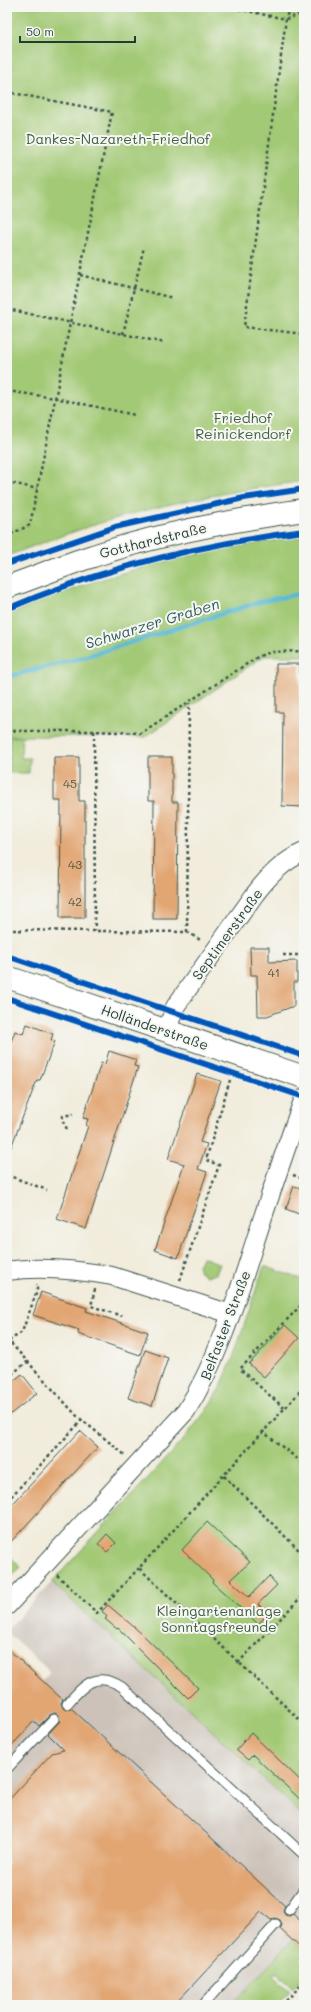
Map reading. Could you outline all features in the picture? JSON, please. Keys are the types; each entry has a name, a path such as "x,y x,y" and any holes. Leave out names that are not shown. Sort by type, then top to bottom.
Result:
{"street":[{"name":"Gotthardstraße","path":"7,587 93,556 161,536 231,521 304,510"},
{"name":"Septimerstraße","path":"167,1030 175,1007 268,877 289,858 304,852"},
{"name":"Holländerstraße","path":"7,977 304,1077"},
{"name":"Belfaster Straße","path":"7,1606 186,1411 201,1388 214,1360 231,1314 304,1098"},
{"path":"7,1271 40,1269 78,1271 105,1275 231,1314"}],"lane":[{"path":"67,1704 88,1683 95,1680 114,1682 122,1687 304,1855"},
{"path":"7,1769 54,1719"},
{"path":"289,1910 304,1889"},
{"path":"203,2005 276,1924"}],"path":[{"path":"227,7 286,19 304,13"},
{"path":"289,7 286,19 244,327 304,334"},
{"path":"7,92 112,112 30,525 7,536"},
{"path":"123,334 144,247"},
{"path":"80,275 173,298"},
{"path":"7,309 165,343"},
{"path":"7,391 55,398 135,415"},
{"path":"7,482 38,489"},
{"path":"7,731 94,731 141,733 259,656 272,652 304,651"},
{"path":"187,932 189,702"},
{"path":"94,731 95,930"},
{"path":"7,930 187,932 204,942"},
{"path":"283,956 304,955"},
{"path":"296,1053 304,1053 304,1037"},
{"path":"179,1285 219,1165 206,1160 230,1080"},
{"path":"67,1129 62,1120 63,1116 72,1114"},
{"path":"291,1174 304,1179"},
{"path":"7,1175 47,1190"},
{"path":"37,1280 37,1291 24,1329 20,1334 8,1340 82,1420 127,1456"},
{"path":"97,1284 91,1306 122,1316"},
{"path":"284,1408 240,1369 304,1302"},
{"path":"7,1378 27,1362"},
{"path":"55,1573 97,1613 224,1476 262,1431 304,1387"},
{"path":"7,1501 82,1420"},
{"path":"262,1431 304,1464"},
{"path":"224,1476 304,1555"},
{"path":"139,1568 304,1724"},
{"path":"238,1663 304,1594"},
{"path":"282,2005 304,1982"},
{"path":"290,1996 293,1999"}],"shaded area":[{"path":"52,1582 304,1816 304,1947 234,2005 7,2005 7,1723 50,1672 7,1632 7,1630"}],"green space":[{"name":"Dankes-Nazareth-Friedhof","path":"7,7 304,7 304,481 216,495 150,509 82,529 7,556"},
{"path":"304,536 304,656 264,656 145,737 7,736 7,615 79,587 152,565 228,548"},
{"path":"10,737 22,737 21,758 30,758 29,773 9,773"},
{"path":"203,1257 220,1264 216,1274 206,1276 200,1272 198,1265"},
{"name":"Kleingartenanlage Sonntagsfreunde","path":"264,1266 304,1280 304,1816 52,1582 182,1441 206,1411 221,1386 233,1358"},
{"path":"7,1554 21,1567 7,1582"},
{"path":"292,1940 304,1951 304,1954 300,1958 304,1962 304,1977 293,1988 276,1972 273,1976 290,1991 277,2005 232,2005"}],"building":[{"path":"276,664 300,664 300,712 304,712 304,807 282,806 283,712 276,712"},
{"path":"54,757 79,757 79,801 85,801 85,918 60,918 61,800 54,800"},
{"path":"148,757 172,757 172,802 178,802 177,919 153,919 154,801 148,801"},
{"path":"250,947 269,947 269,962 297,961 297,982 294,982 294,1006 267,1016 258,1016 257,975 251,975"},
{"path":"27,1024 53,1034 51,1040 55,1041 40,1080 37,1080 8,1155 7,1052 15,1031 23,1034"},
{"path":"109,1051 136,1060 134,1066 138,1067 86,1229 57,1219 88,1126 86,1125 88,1119 83,1118 101,1063 105,1064"},
{"path":"197,1074 221,1081 200,1142 207,1144 198,1169 207,1172 178,1258 155,1250 184,1164 168,1159"},
{"path":"294,1186 304,1189 304,1216 286,1209"},
{"path":"41,1292 87,1308 86,1311 148,1332 140,1355 78,1334 79,1330 33,1315"},
{"path":"285,1325 299,1338 264,1377 249,1364"},
{"path":"145,1350 168,1358 152,1406 128,1398"},
{"path":"22,1374 37,1393 7,1417 7,1386"},
{"path":"80,1431 98,1447 7,1546 7,1510"},
{"path":"207,1522 250,1562 230,1580 249,1597 269,1576 277,1585 258,1604 268,1614 258,1624 212,1582 213,1580 182,1550"},
{"path":"107,1534 116,1543 107,1552 98,1544"},
{"path":"108,1605 141,1633 198,1688 188,1698 118,1628 117,1629 105,1619 107,1617 102,1611"},
{"path":"7,1648 63,1700 61,1703 63,1708 66,1710 71,1708 285,1906 283,1910 285,1915 289,1916 293,1914 304,1924 304,1951 280,1929 282,1925 280,1920 275,1918 271,1920 261,1912 174,2005 7,2005 7,1802 52,1753 64,1750 48,1734 60,1721 58,1715 55,1713 50,1715 39,1726 34,1721 7,1751"},
{"path":"251,1733 304,1784 304,1803 253,1755 248,1760 236,1750"}],"waterway":[{"name":"Schwarzer Graben","path":"7,677 81,658 263,601 304,593"}],"cycle path":[{"path":"7,564 115,527 244,498 304,489"},
{"path":"7,609 79,581 153,560 228,543 304,531"},
{"path":"7,956 304,1056"},
{"path":"7,998 304,1097"}],"park label":[{"name":"Friedhof Reinickendorf","path":"243,426"}]}
